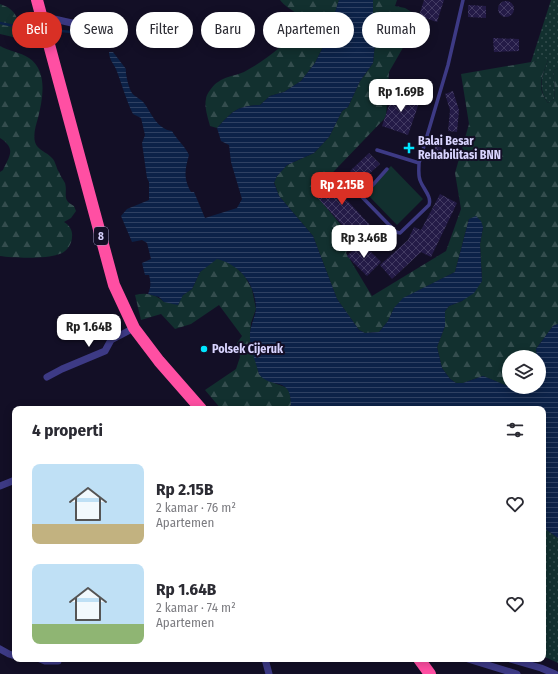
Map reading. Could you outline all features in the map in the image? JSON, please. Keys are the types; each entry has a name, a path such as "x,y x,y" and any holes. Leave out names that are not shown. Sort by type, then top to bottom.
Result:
{"highway":[{"name":"8","path":"37,0 40,12"},
{"name":"8","path":"51,48 114,285 134,328 159,361 198,406"},
{"path":"421,662 430,674"}],"street":[{"path":"48,377 62,369 105,351 111,340 134,328"},
{"path":"0,486 12,481"},
{"path":"0,649 12,655"},
{"path":"266,662 269,674"},
{"path":"478,662 518,674"},
{"path":"520,662 555,674"}],"lane":[{"path":"387,169 362,197 396,232 400,233 429,205 430,202 420,179 419,163 448,65 463,0"},
{"path":"377,150 419,163"}],"green space":[{"path":"280,0 339,0 335,12 294,12"},
{"path":"373,0 397,0 395,6 405,8 412,12 373,12"},
{"path":"551,0 558,0 558,68 554,70 554,99 548,103 543,92 542,77 548,60 531,62"},
{"path":"0,4 13,12 12,37 0,34"},
{"path":"0,46 29,58 35,63 39,70 42,77 42,94 34,136 35,142 40,149 54,161 65,183 66,199 74,206 76,211 71,218 64,222 69,226 72,232 70,245 65,251 53,256 24,258 0,256 0,172 3,170 9,157 10,149 0,138"},
{"path":"279,48 322,48 315,63 301,81 284,92 270,96 260,105 236,110 217,128 210,126 206,112 206,97 212,87 227,77 244,72 260,63"},
{"path":"374,48 403,48 389,72 386,117 314,192 353,240 346,253 372,296 446,251 461,209 455,173 469,124 461,74 537,61 540,57 544,57 548,60 542,77 541,87 544,97 548,103 554,99 554,70 558,68 558,324 553,326 536,350 502,350 502,384 483,376 463,383 456,383 450,379 442,368 437,347 445,326 445,311 449,306 462,301 482,281 480,244 483,227 469,219 455,272 404,298 394,308 388,321 379,332 365,333 359,330 337,299 313,236 279,196 274,182 277,176 287,165 314,153 329,137 342,111 348,107 360,81 373,63"},
{"path":"391,166 423,199 397,225 365,192"},
{"path":"217,258 231,263 244,275 252,289 256,309 251,323 250,338 259,374 288,390 291,398 290,406 218,406 205,390 236,369 240,357 237,343 242,336 219,305 191,324 175,329 161,314 141,320 135,295 151,294 164,302 183,295 192,289 200,272"},
{"path":"546,528 558,538 558,663 546,657"}],"water":[{"path":"339,0 373,0 373,12 362,12 362,48 374,48 373,63 360,81 348,107 342,111 329,137 314,153 287,165 277,176 274,183 279,196 313,236 337,299 359,330 365,333 379,332 388,321 394,308 403,298 455,272 469,219 476,216 481,221 483,227 480,244 482,281 474,293 462,301 449,306 445,311 445,326 437,347 442,368 450,379 456,383 463,383 483,376 502,384 502,394 546,394 546,350 536,349 553,326 558,324 558,538 546,528 546,406 290,406 290,396 288,390 280,384 264,379 259,374 250,342 251,330 256,311 255,299 253,291 245,276 233,266 217,259 200,272 192,289 183,295 178,305 164,302 159,297 148,294 150,278 149,275 145,275 142,263 151,259 147,243 142,240 132,242 121,216 127,209 149,200 149,182 147,178 142,143 145,135 141,118 133,114 116,69 110,59 109,52 113,52 126,69 126,74 132,93 144,103 152,116 162,127 172,131 189,155 186,169 188,187 191,192 194,192 205,218 237,208 242,199 231,162 229,145 221,141 217,128 236,110 260,105 270,96 284,92 301,81 315,63 322,48 354,48 354,12 335,12"}],"building":[{"path":"424,0 444,0 437,22 430,20 430,12 420,12"},
{"path":"506,1 513,6 514,9 509,16 506,17 499,12 498,9 503,2"},
{"path":"468,5 486,6 486,18 468,17"},
{"path":"493,38 519,39 519,51 494,52"},
{"path":"394,91 420,100 408,135 382,126"},
{"path":"453,91 459,110 457,132 448,131 450,110 445,94"},
{"path":"439,144 444,151 430,161 425,155"},
{"path":"369,153 380,164 360,182 350,171"},
{"path":"335,174 350,189 343,196 370,225 355,239 315,195"},
{"path":"440,194 457,203 431,257 421,252 392,279 380,265 408,240 414,227 421,230"},
{"path":"361,242 381,262 367,276 347,256"}],"waterway":[{"path":"0,23 12,26"},
{"path":"62,31 70,32"}],"place":[{"name":"Balai Besar Rehabilitasi BNN","path":"409,148"},
{"name":"Polsek Cijeruk","path":"204,349"}]}
